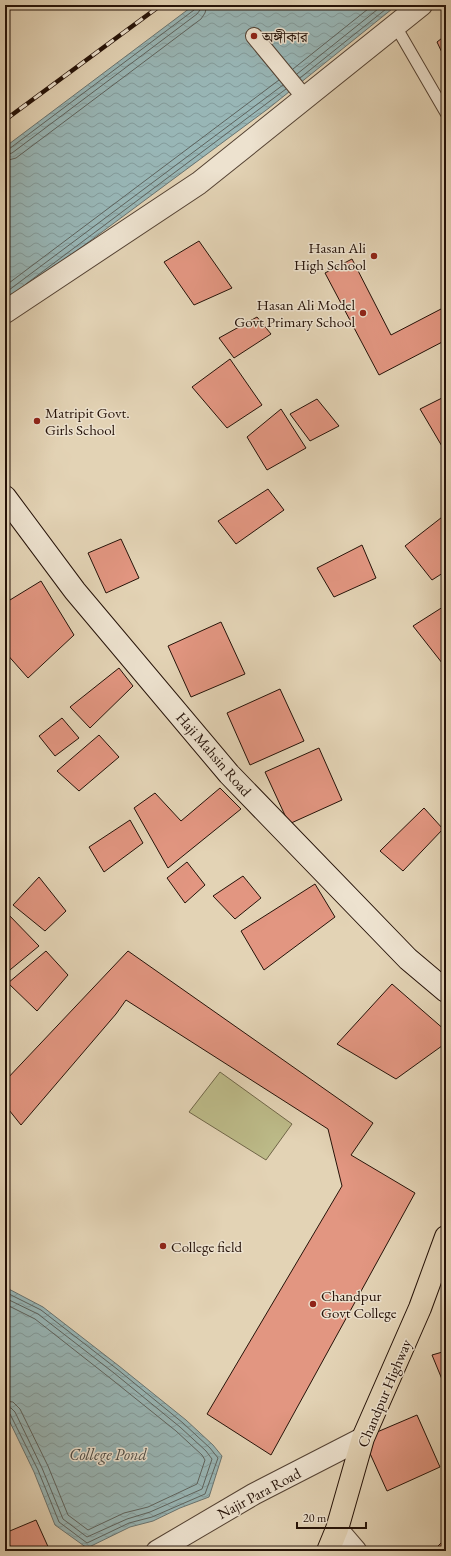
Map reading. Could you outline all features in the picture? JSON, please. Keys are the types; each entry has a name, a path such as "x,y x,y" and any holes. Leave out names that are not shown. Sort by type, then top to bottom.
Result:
{"main road":[{"path":"5,312 199,183 421,5"},
{"name":"Haji Mahsin Road","path":"5,497 75,592 229,774 408,959 446,991"},
{"name":"Chandpur Highway","path":"328,1551 337,1529 363,1438 420,1308 446,1236"}],"street":[{"path":"254,36 305,98"},
{"name":"Najir Para Road","path":"157,1551 254,1494 363,1438"},
{"path":"337,1529 356,1551"}],"lane":[{"path":"395,26 446,113"}],"shaded area":[{"path":"220,1072 292,1124 266,1160 189,1112"}],"water":[{"path":"194,5 397,5 269,108 5,304 5,147"},
{"name":"College Pond","path":"5,1287 43,1307 186,1420 213,1445 222,1456 209,1497 180,1508 153,1521 130,1527 87,1548 55,1525 34,1472 5,1412"}],"building":[{"path":"446,35 446,61 437,42"},
{"path":"199,241 232,288 194,305 164,262"},
{"name":"Hasan Ali Model Govt Primary School","path":"352,259 391,335 441,309 446,318 446,340 379,375 325,273"},
{"path":"257,317 271,334 234,358 219,338"},
{"path":"230,359 262,405 227,428 192,387"},
{"path":"446,396 446,453 420,409"},
{"path":"317,399 339,426 310,441 290,414"},
{"path":"281,409 306,448 267,470 247,437"},
{"path":"268,489 284,510 236,544 218,521"},
{"path":"446,514 446,571 432,580 405,546"},
{"path":"121,539 139,578 106,593 88,553"},
{"path":"362,545 376,578 334,597 317,568"},
{"path":"41,581 74,635 28,678 5,652 5,603"},
{"path":"446,605 446,668 413,626"},
{"path":"221,622 245,674 191,697 168,646"},
{"path":"119,668 133,686 90,728 70,707"},
{"path":"280,689 304,741 250,765 227,713"},
{"path":"62,718 79,738 55,756 39,736"},
{"path":"99,735 119,757 79,791 57,771"},
{"path":"319,748 342,800 289,824 265,772"},
{"path":"220,788 241,809 168,868 134,808 155,793 181,821"},
{"path":"424,808 443,829 403,871 380,851"},
{"path":"130,820 143,843 104,872 89,847"},
{"path":"187,862 205,885 185,903 167,878"},
{"path":"243,876 261,898 235,919 213,896"},
{"path":"39,877 66,911 45,931 13,905"},
{"path":"315,884 335,917 264,970 241,931"},
{"path":"7,913 39,946 5,974 5,914"},
{"path":"46,951 68,975 37,1011 8,983"},
{"name":"Chandpur Govt College","path":"128,951 373,1123 351,1155 415,1193 271,1455 207,1414 342,1186 328,1129 126,1000 116,1014 21,1125 5,1105 5,1081"},
{"path":"392,984 446,1031 446,1043 396,1079 337,1044"},
{"path":"446,1351 446,1389 432,1355"},
{"path":"417,1415 440,1467 387,1491 363,1438"},
{"path":"36,1520 50,1551 12,1551 5,1533"},
{"path":"446,1538 446,1551 434,1551 434,1550"}],"railway":[{"path":"5,120 161,5"}],"place":[{"name":"অঙ্গীকার","path":"254,36"},
{"name":"Hasan Ali High School","path":"374,256"},
{"name":"Hasan Ali Model Govt Primary School","path":"363,313"},
{"name":"Matripit Govt. Girls School","path":"37,421"},
{"name":"College field","path":"163,1246"},
{"name":"Chandpur Govt College","path":"313,1304"}]}
